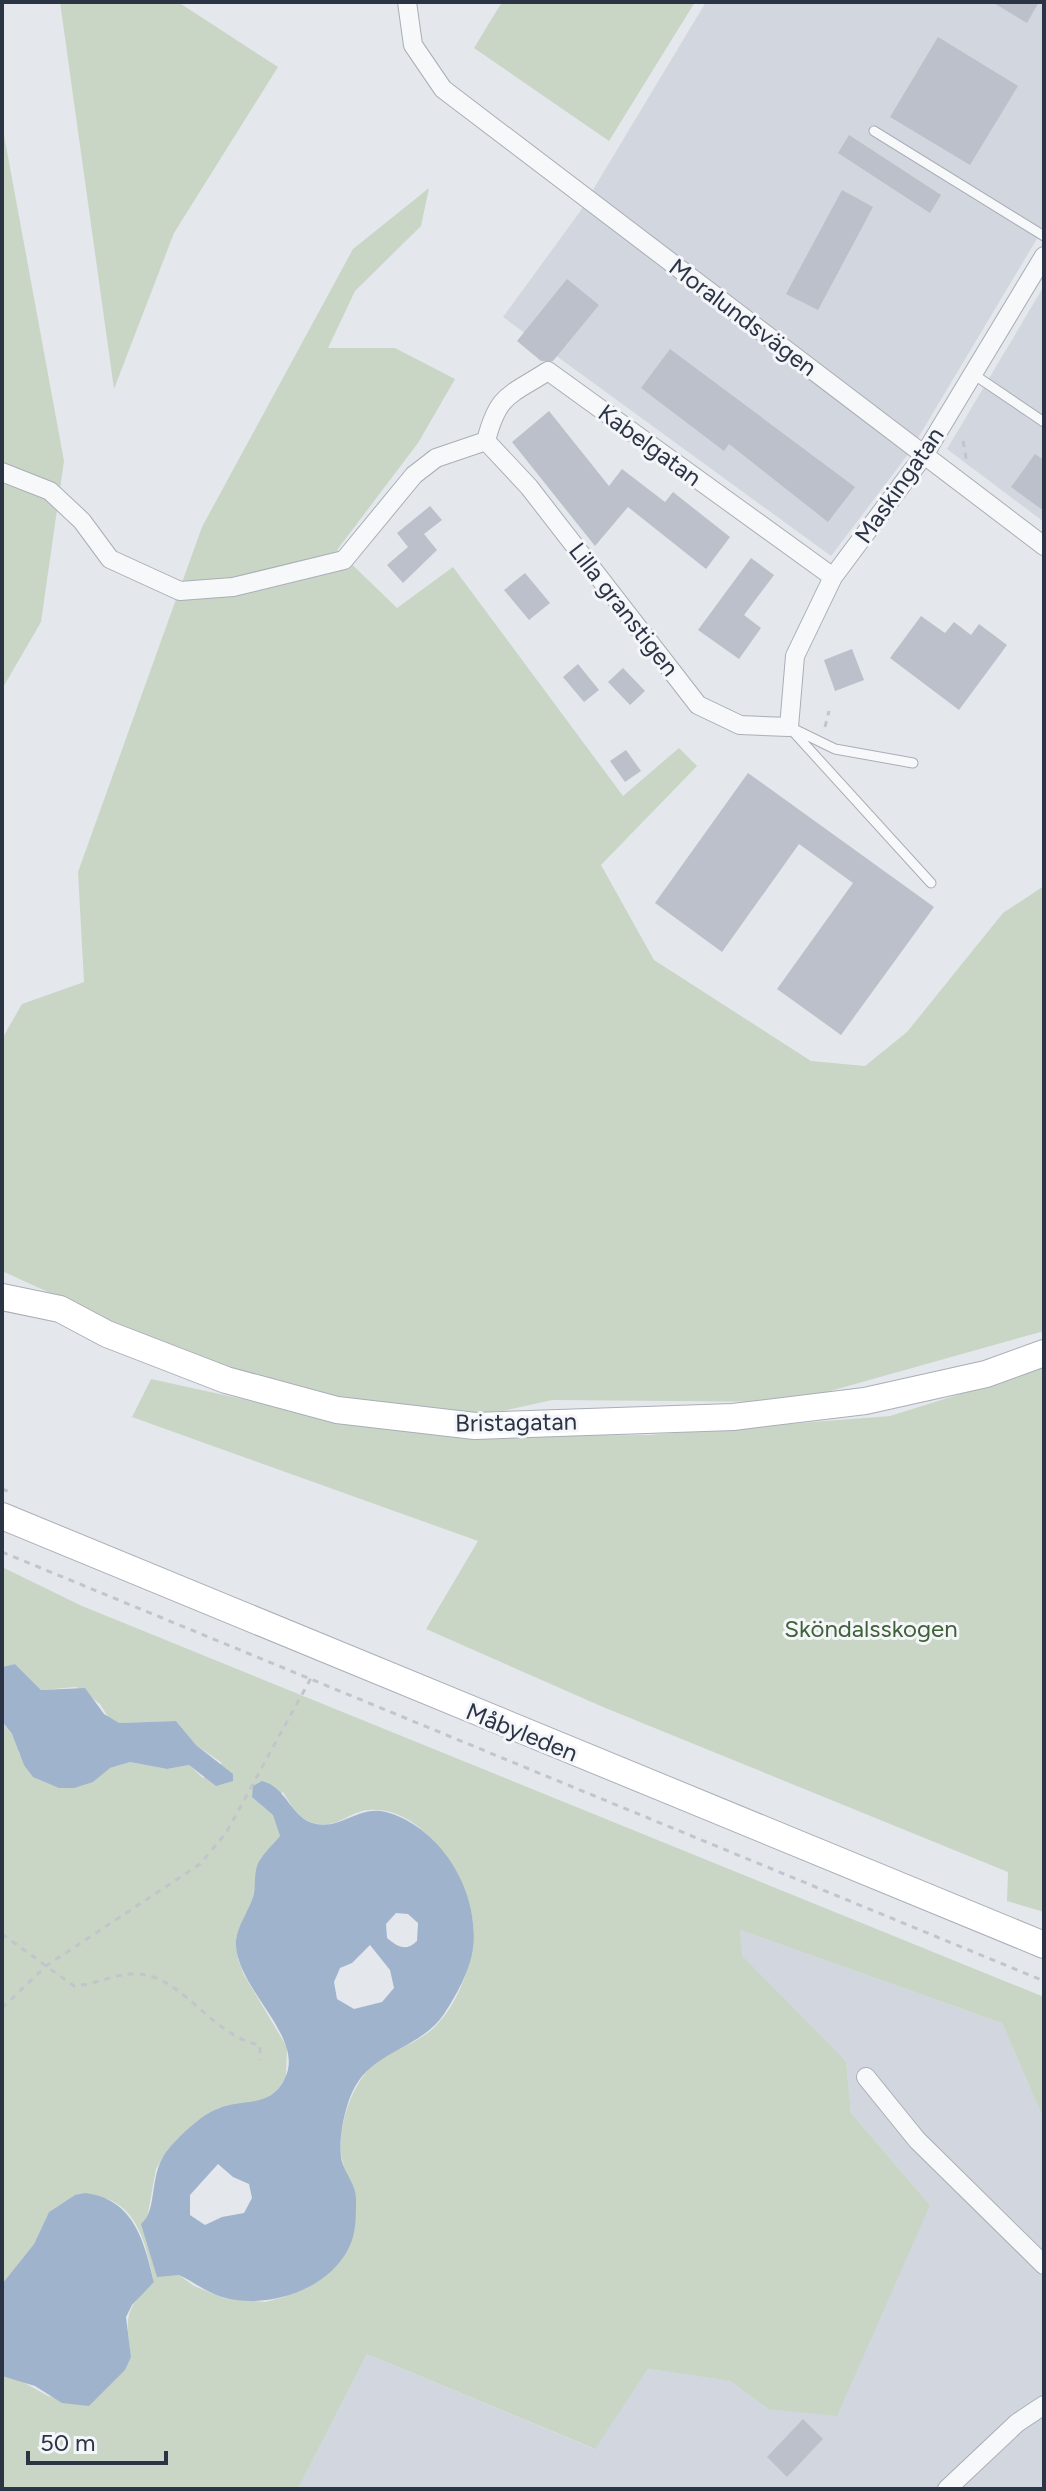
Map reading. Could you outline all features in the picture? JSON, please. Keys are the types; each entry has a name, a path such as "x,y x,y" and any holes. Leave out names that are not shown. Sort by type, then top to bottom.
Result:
{"street":[{"name":"Moralundsvägen","path":"407,2 413,45 443,89 1044,546"},
{"name":"Maskingatan","path":"789,727 795,656 833,577 924,455 1044,256"},
{"name":"Kabelgatan","path":"486,441 494,410 508,396 548,371 833,577"},
{"path":"2,472 50,491 82,521 110,559 180,591 233,587 344,560 414,475 436,458 486,441"},
{"name":"Lilla granstigen","path":"486,441 529,487 698,705 740,725 789,727"},
{"name":"Bristagatan","path":"2,1297 60,1309 107,1334 240,1384 337,1410 475,1426 733,1417 865,1401 986,1374 1044,1353"},
{"name":"Måbyleden","path":"7,1505 966,1916 1044,1945"},
{"path":"866,2077 917,2140 1044,2265"},
{"path":"947,2489 1017,2423 1044,2405"}],"lane":[{"path":"874,131 1044,236"},
{"path":"973,374 1044,422"},
{"path":"789,727 835,749 913,763"},
{"path":"789,727 931,883"}],"path":[{"path":"2,1489 7,1505"},
{"path":"2,1552 1044,1981"},
{"path":"2,2008 46,1966 200,1864 226,1833 311,1678"},
{"path":"2,1934 74,1986 116,1976 142,1974 191,2001 237,2040 260,2045 260,2060"}],"shaded area":[{"path":"706,2 1044,2 1044,227 909,453 831,556 503,317 579,213"},
{"path":"1044,286 1044,522 947,449"},
{"path":"740,1930 1002,2023 1044,2120 1044,2489 298,2489 367,2354 594,2449 648,2369 732,2381 768,2409 930,2205 851,2113 846,2061 741,1956"}],"green space":[{"path":"60,2 178,2 278,67 174,233 114,389"},
{"path":"502,2 695,2 609,141 474,48"},
{"path":"2,124 64,461 41,622 2,689"},
{"path":"429,188 421,226 355,291 328,348 395,348 455,379 418,443 337,550 397,608 453,567 623,796 679,748 697,766 601,865 654,960 811,1061 865,1066 907,1032 1003,913 1044,886 1044,1331 791,1402 552,1400 467,1419 302,1398 142,1335 2,1271 2,1039 22,1004 84,982 78,872 202,527 353,249"},
{"name":"Sköndalsskogen","path":"1044,1368 1044,1912 1007,1901 1008,1872 603,1707 426,1629 478,1541 132,1417 151,1379 306,1413 467,1436 648,1435 890,1416"},
{"path":"2,1567 82,1606 1044,1997 1044,2120 1002,2023 740,1930 742,1956 846,2061 851,2113 930,2205 837,2416 768,2409 731,2381 648,2369 595,2449 367,2354 298,2489 2,2489 2,2376 14,2377 48,2396 89,2406 131,2357 129,2315 137,2300 154,2282 142,2236 130,2216 108,2199 75,2195 49,2212 34,2244 2,2284 2,1721 18,1743 19,1754 110,1768 130,1762 167,1769 189,1765 203,1778 222,1763 196,1745 176,1721 119,1723 110,1720 100,1704 76,1687 41,1690 15,1664 2,1667","holes":["283,1792 301,1816 317,1824 331,1824 369,1810 388,1811 424,1831 452,1865 462,1884 470,1904 473,1936 468,1967 449,2010 429,2032 376,2063 367,2071 353,2094 343,2123 341,2151 356,2197 324,2276 284,2297 265,2302 224,2298 194,2286 179,2275 147,2219 156,2169 167,2150 218,2108 263,2100 276,2092 286,2077 287,2047 244,1975 238,1959 236,1938 252,1901 260,1859 280,1836 273,1814 262,1806"]}],"water":[{"path":"15,1664 41,1690 85,1688 104,1714 119,1723 176,1721 196,1745 233,1774 233,1781 216,1786 189,1765 167,1769 130,1762 110,1768 93,1782 74,1788 59,1788 33,1777 24,1765 12,1734 2,1721 2,1667"},
{"path":"262,1781 270,1784 301,1816 316,1824 325,1825 376,1811 406,1820 440,1847 453,1865 463,1884 474,1927 469,1965 444,2014 424,2034 375,2064 356,2085 348,2102 341,2154 356,2196 356,2219 345,2255 333,2270 299,2291 280,2298 240,2301 222,2297 179,2275 157,2277 141,2224 150,2210 158,2168 170,2147 211,2112 264,2099 279,2088 285,2078 289,2062 286,2045 245,1975 238,1958 236,1940 253,1896 257,1865 280,1836 273,1815 252,1797 253,1786","holes":["396,1913 408,1914 418,1923 417,1941 409,1946 398,1946 387,1938 386,1924","370,1945 390,1970 394,1988 382,2002 354,2009 337,1999 334,1982 340,1968 352,1963","218,2164 233,2177 249,2184 252,2198 244,2213 222,2217 205,2225 190,2215 190,2195"]},
{"path":"85,2193 102,2197 126,2213 141,2237 154,2282 132,2305 126,2317 131,2357 125,2370 89,2406 62,2403 35,2386 2,2376 2,2284 34,2244 49,2212 75,2195"}],"building":[{"path":"992,2 1039,2 1027,23"},
{"path":"938,37 1018,86 970,165 890,117"},
{"path":"849,135 941,195 930,213 838,153"},
{"path":"842,190 873,207 818,310 786,294"},
{"path":"567,279 599,305 553,361 541,361 517,341"},
{"path":"670,349 855,487 828,522 729,444 724,451 641,388"},
{"path":"549,411 609,486 622,469 665,502 673,492 730,537 706,569 628,507 595,546 512,442"},
{"path":"1035,454 1044,460 1044,511 1011,487"},
{"path":"430,506 442,520 424,534 437,550 403,583 387,565 408,547 397,533"},
{"path":"751,558 774,575 744,615 761,628 739,659 698,630"},
{"path":"525,573 550,603 529,620 504,590"},
{"path":"921,616 945,633 954,622 971,635 979,624 1007,645 959,710 890,658"},
{"path":"852,649 864,680 835,691 824,660"},
{"path":"578,664 599,690 584,702 563,677"},
{"path":"623,668 645,691 630,705 608,682"},
{"path":"626,750 641,771 625,782 610,761"},
{"path":"748,773 934,907 841,1035 777,989 853,883 799,844 722,952 655,903"},
{"path":"803,2419 823,2439 787,2477 767,2457"}]}
